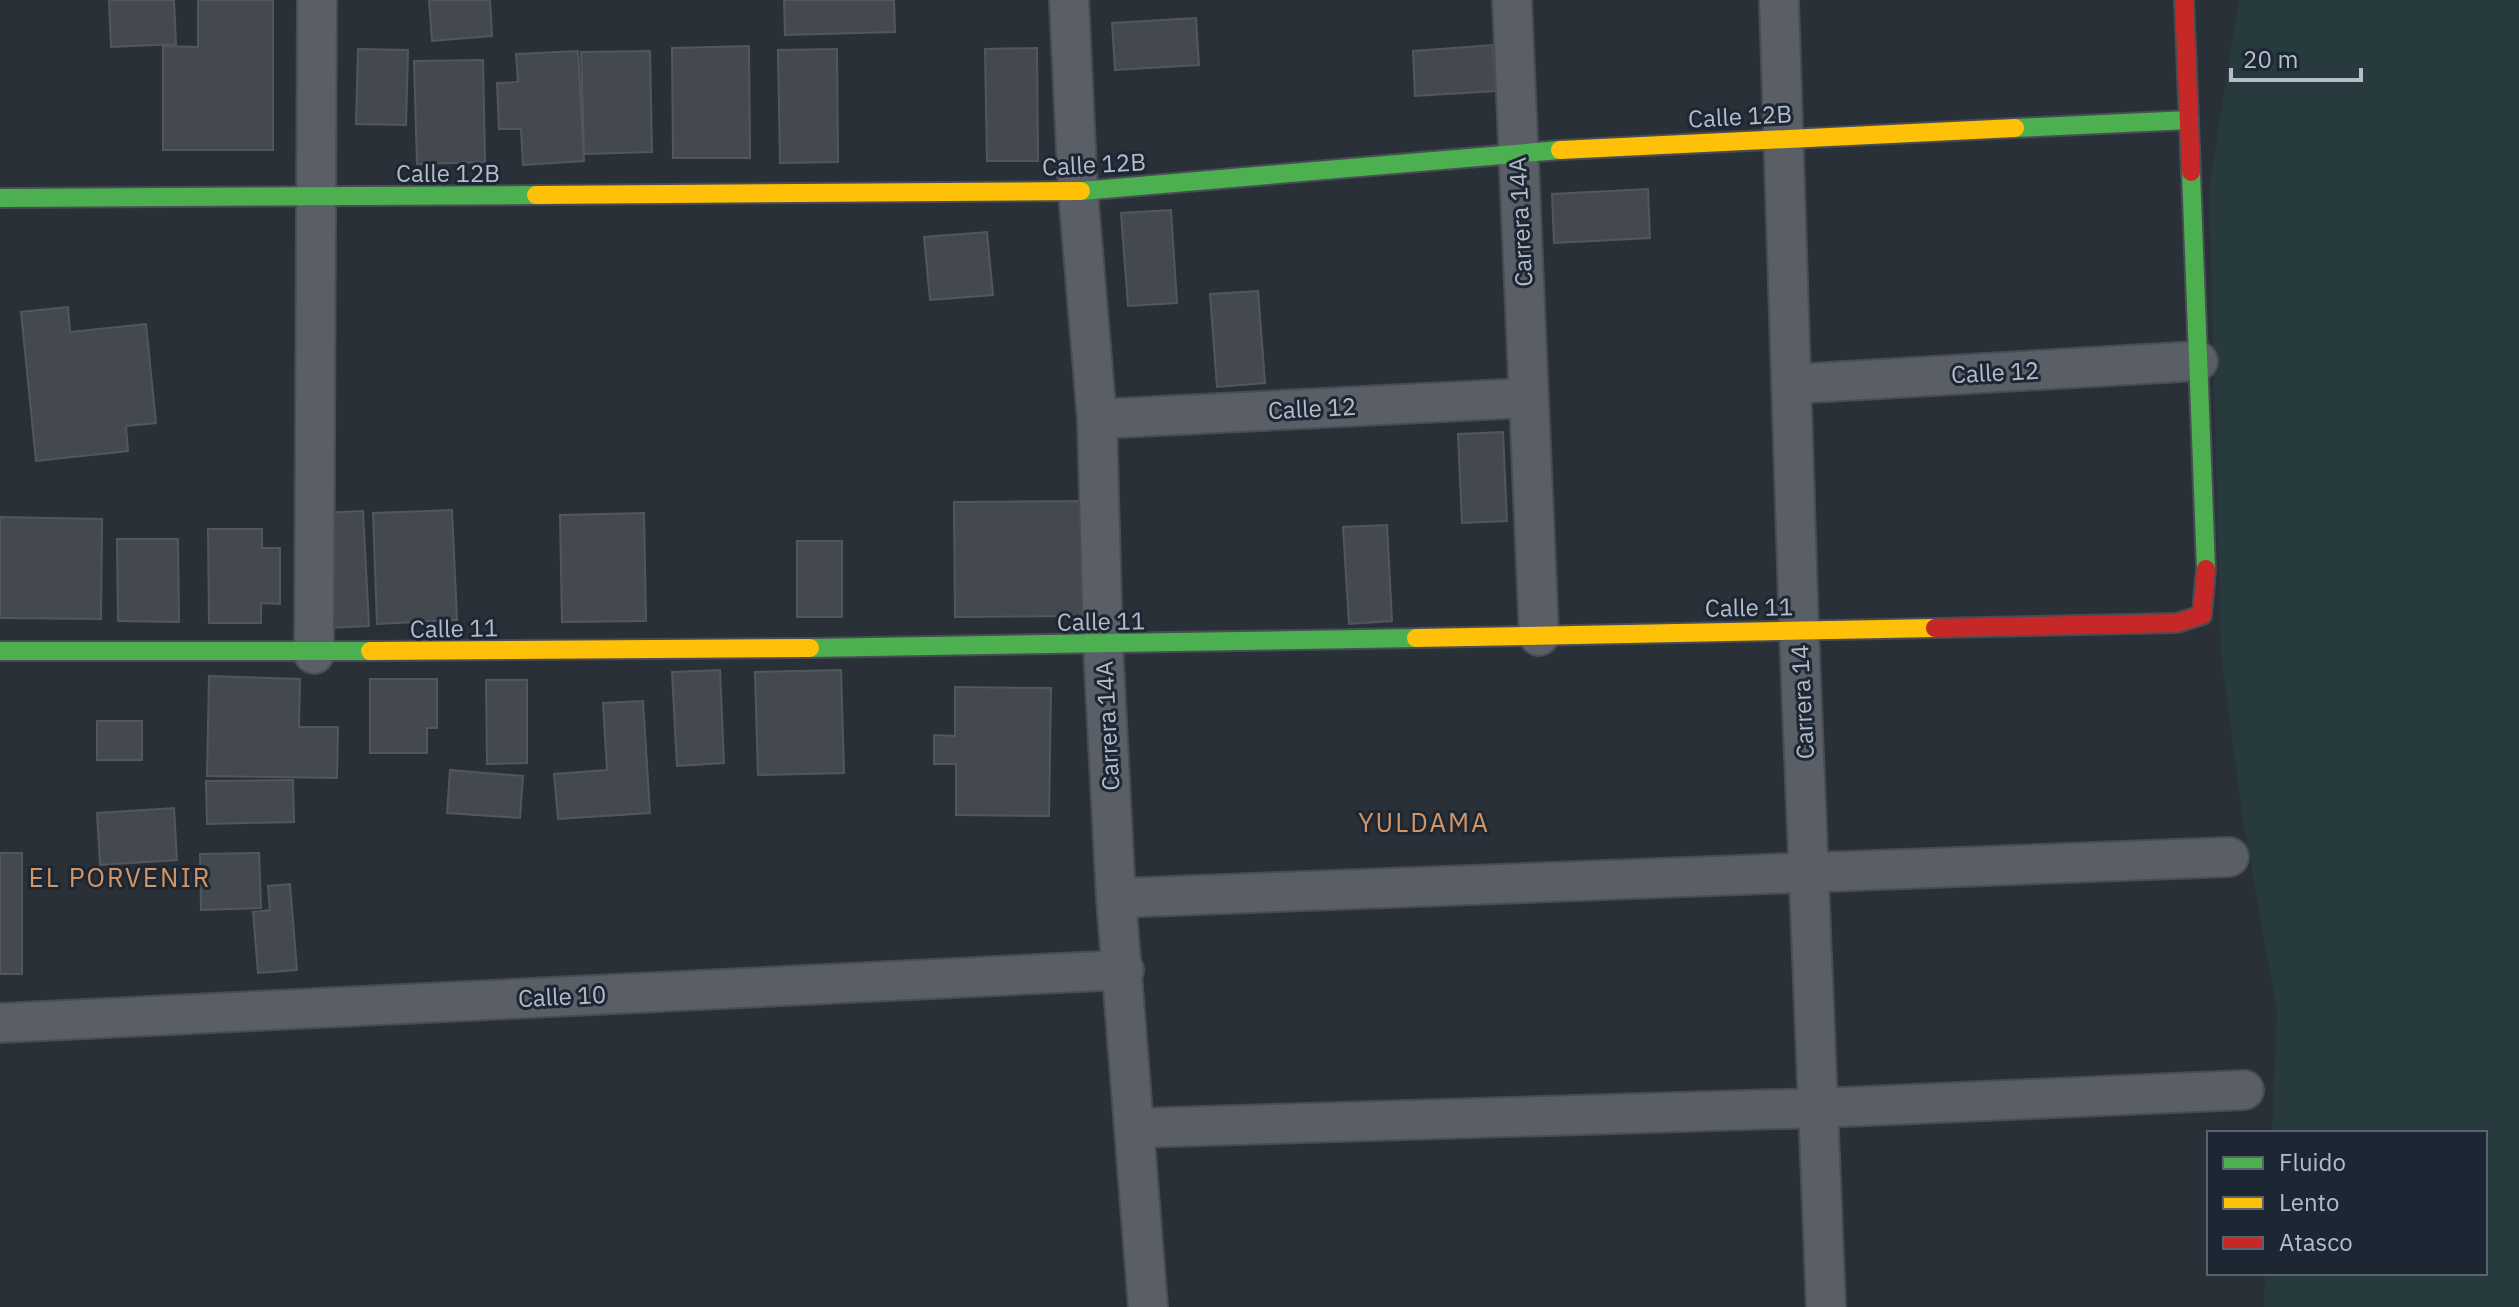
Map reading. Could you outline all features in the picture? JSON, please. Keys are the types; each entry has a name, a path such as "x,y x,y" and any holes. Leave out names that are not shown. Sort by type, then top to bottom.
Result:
{"street":[{"path":"314,654 317,0"},
{"name":"Carrera 14A","path":"1069,0 1078,191 1097,419 1103,645 1116,898 1148,1307"},
{"name":"Carrera 14A","path":"1512,0 1539,636"},
{"name":"Carrera 14","path":"1779,0 1786,138 1799,630 1826,1307"},
{"path":"2184,0 2198,361"},
{"name":"Calle 12B","path":"0,198 1078,191 1517,152 2189,120"},
{"name":"Calle 12","path":"1792,384 2198,361"},
{"name":"Calle 11","path":"0,651 314,654 1103,645 2177,623 2202,615 2207,590 2198,361"},
{"name":"Calle 12","path":"1097,419 1528,398"},
{"path":"1116,898 2229,857"},
{"name":"Calle 10","path":"0,1023 1124,970"},
{"path":"1136,1128 1818,1108 2244,1090"}],"green space":[{"path":"2239,0 2519,0 2519,1307 2264,1307 2265,1275 2487,1275 2487,1131 2272,1131 2277,1012 2242,814 2221,652 2209,187"}],"building":[{"path":"109,0 174,0 176,44 111,47"},
{"path":"198,0 273,0 273,150 163,150 163,46 198,47"},
{"path":"429,0 490,0 492,36 432,41"},
{"path":"784,0 894,0 895,32 785,35"},
{"path":"1196,18 1199,65 1115,70 1112,23"},
{"path":"1493,45 1496,91 1415,96 1413,51"},
{"path":"749,46 750,158 673,158 672,48"},
{"path":"1037,48 1038,161 987,161 985,49"},
{"path":"358,49 408,50 406,125 356,124"},
{"path":"837,49 838,162 780,163 778,50"},
{"path":"578,51 584,161 523,165 521,129 499,129 497,83 518,82 516,54"},
{"path":"650,51 652,152 584,154 581,52"},
{"path":"483,60 485,162 417,164 414,61"},
{"path":"1648,189 1650,238 1554,243 1552,194"},
{"path":"1171,210 1177,303 1128,306 1121,213"},
{"path":"987,232 993,295 930,300 924,237"},
{"path":"1258,291 1265,383 1217,387 1210,294"},
{"path":"68,307 70,332 146,324 156,423 126,426 128,451 36,461 21,312"},
{"path":"1503,432 1507,521 1462,523 1458,434"},
{"path":"1083,501 1083,616 955,617 954,502"},
{"path":"452,510 457,620 377,624 373,513"},
{"path":"363,511 369,626 324,628 318,513"},
{"path":"644,513 646,621 562,622 560,515"},
{"path":"0,517 102,519 101,619 0,618"},
{"path":"1387,525 1392,621 1349,624 1343,527"},
{"path":"208,529 262,529 262,548 280,548 280,604 261,603 261,623 209,623"},
{"path":"117,539 178,539 179,622 118,621"},
{"path":"797,541 842,541 842,617 797,617"},
{"path":"720,670 724,763 677,766 672,672"},
{"path":"841,670 844,773 758,775 755,672"},
{"path":"209,676 300,679 299,727 338,727 337,778 207,776"},
{"path":"370,679 437,679 437,728 427,728 427,753 370,753"},
{"path":"486,680 527,680 527,763 487,764"},
{"path":"955,687 1051,688 1049,816 956,815 956,764 934,764 934,735 955,736"},
{"path":"643,701 650,813 558,819 554,774 607,770 603,703"},
{"path":"97,721 142,721 142,760 97,760"},
{"path":"450,770 523,776 520,818 447,813"},
{"path":"293,780 294,822 207,824 206,781"},
{"path":"174,808 177,860 100,865 97,813"},
{"path":"0,853 22,853 22,974 0,974"},
{"path":"259,853 261,908 201,910 200,854"},
{"path":"290,884 297,970 258,973 253,912 270,910 268,886"}],"traffic: fast":[{"path":"2015,128 2189,120"},
{"path":"1081,191 1560,150"},
{"path":"2191,172 2206,569"},
{"path":"0,198 536,195"},
{"path":"810,648 1416,638"},
{"path":"0,651 370,651"}],"traffic: slow":[{"path":"1560,150 2015,128"},
{"path":"536,195 1081,191"},
{"path":"1416,638 1935,628"},
{"path":"370,651 810,648"}],"traffic: jam":[{"path":"2184,0 2191,172"},
{"path":"1935,628 2177,623 2202,615 2206,569"}],"district":[{"name":"YULDAMA","path":"1424,822"},
{"name":"EL PORVENIR","path":"120,877"}]}
